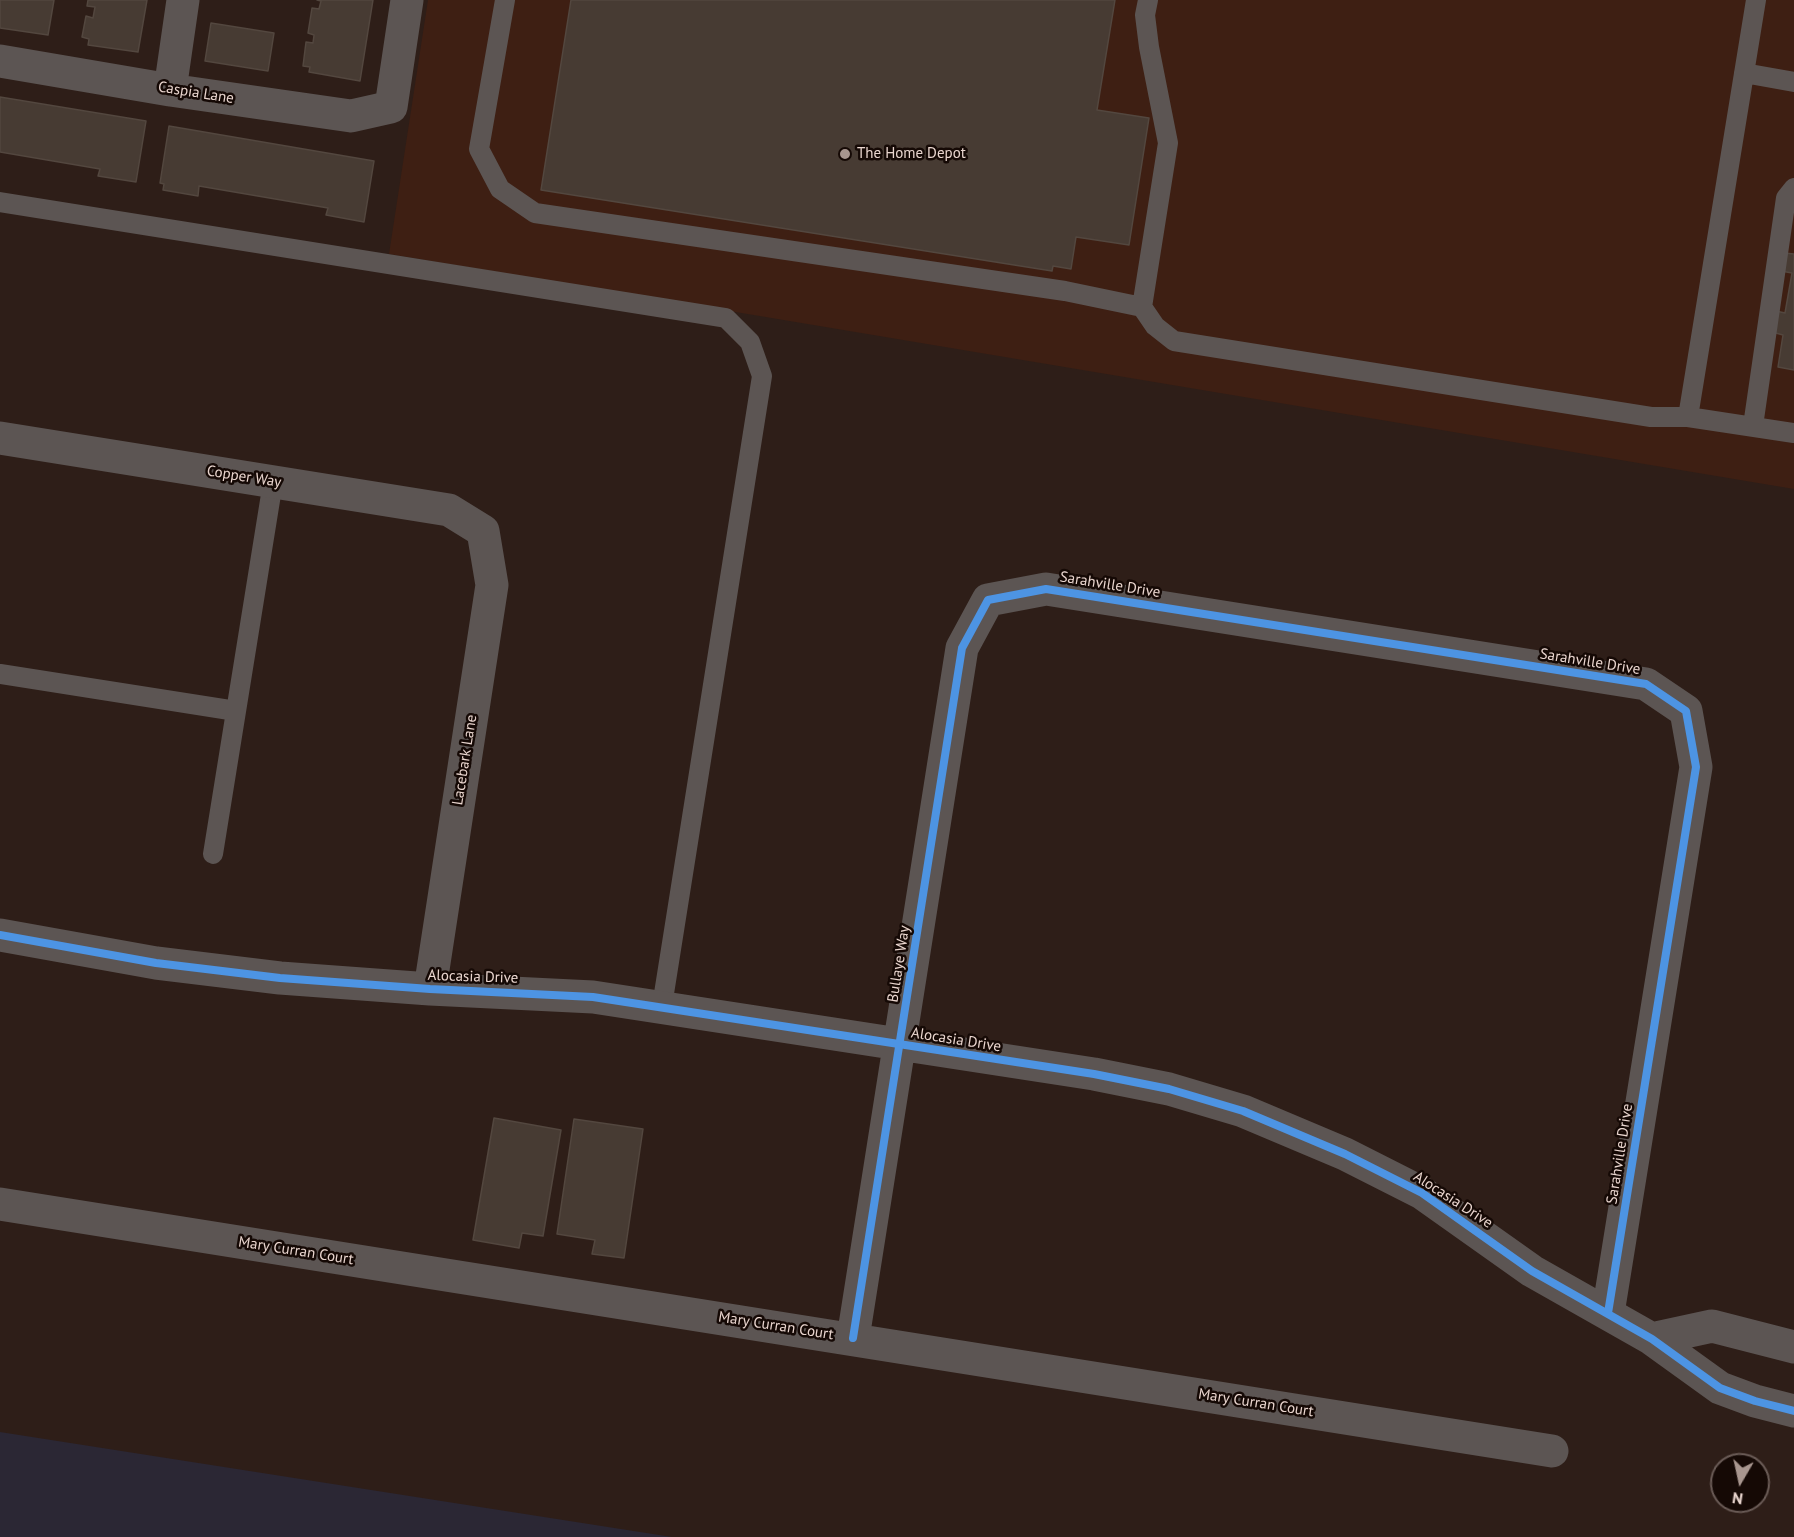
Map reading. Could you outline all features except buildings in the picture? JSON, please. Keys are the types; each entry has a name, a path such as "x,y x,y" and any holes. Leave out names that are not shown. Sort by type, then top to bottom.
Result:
{"street":[{"path":"170,90 183,0"},
{"name":"Caspia Lane","path":"0,61 170,90 351,116 391,107 407,0"},
{"name":"Copper Way","path":"0,438 449,510 483,531"},
{"name":"Lacebark Lane","path":"430,989 492,585 483,531"},
{"name":"Sarahville Drive","path":"988,600 1046,588 1646,684 1686,711 1696,767 1608,1313"},
{"name":"Bullaye Way","path":"853,1338 962,648 988,600"},
{"name":"Alocasia Drive","path":"0,935 156,963 280,978 430,989 593,997 662,1006 1094,1074 1169,1089 1243,1111 1345,1154 1422,1193 1532,1271 1652,1339 1719,1388 1755,1401 1794,1411"},
{"name":"Mary Curran Court","path":"0,1204 1552,1451"},
{"path":"1652,1339 1712,1326 1794,1347"}],"lane":[{"path":"505,0 479,149 500,189 535,213 1065,291 1142,307"},
{"path":"1148,0 1145,15 1168,143 1142,307 1155,326 1174,341 1651,417 1688,417 1794,433"},
{"path":"1688,417 1756,0"},
{"path":"1744,73 1794,82"},
{"path":"1753,426 1786,198 1794,188"},
{"path":"0,202 726,318 750,342 762,376 662,1006"},
{"path":"213,854 273,482"},
{"path":"0,674 236,711"}],"shaded area":[{"path":"428,0 1794,0 1794,489 389,254"},
{"path":"0,1432 672,1537 0,1537"}],"cycle path":[{"path":"853,1338 962,648 988,600 1046,589 1646,684 1686,711 1696,767 1608,1313"},
{"path":"0,935 156,963 280,978 430,989 593,997 1094,1074 1169,1089 1243,1111 1345,1154 1422,1193 1532,1271 1652,1339 1720,1388 1755,1401 1794,1411"}],"place":[{"name":"The Home Depot","path":"845,154"}]}
